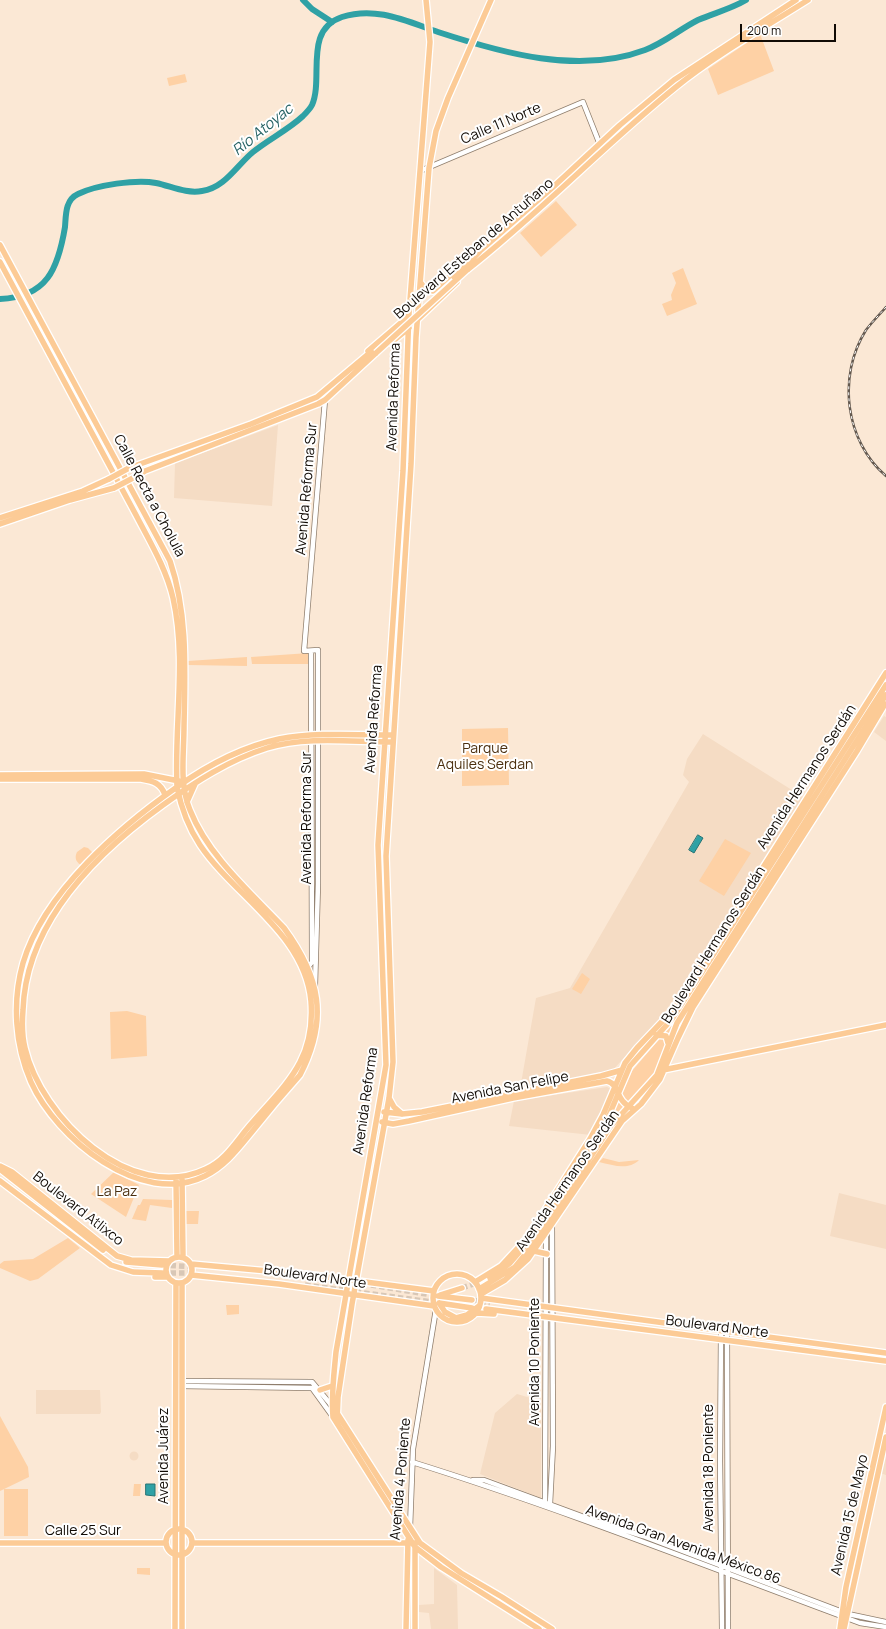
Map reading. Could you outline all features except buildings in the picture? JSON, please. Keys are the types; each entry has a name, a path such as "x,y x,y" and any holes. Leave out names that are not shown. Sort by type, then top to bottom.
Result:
{"main road":[{"name":"Avenida Reforma","path":"332,1406 332,1386 386,1065 378,845 384,735 403,471 408,328 430,42 426,0"},
{"name":"Avenida Reforma","path":"408,1536 335,1415 356,1280 389,1098 394,1046 386,856 392,742 411,471 417,320 429,168 436,131 464,59 491,0"},
{"name":"Boulevard Esteban de Antuñano","path":"0,524 70,500 114,488 145,471 304,411 325,400 374,351 465,269 480,251 601,147 674,80 796,0"},
{"name":"Boulevard Esteban de Antuñano","path":"465,269 484,257 554,195 601,147 690,77 808,0"},
{"name":"Calle Recta a Cholula","path":"0,245 141,504 170,561 176,577 182,607 183,629 184,700 181,792"},
{"path":"420,283 426,290 433,290 480,251"},
{"path":"417,320 484,257"},
{"name":"Calle Recta a Cholula","path":"0,262 155,550 168,580 173,598 178,634 177,787 181,792"},
{"path":"364,361 367,352 403,321 409,313"},
{"path":"364,361 408,328"},
{"name":"Boulevard Esteban de Antuñano","path":"0,518 83,491 128,468 250,424 317,397 364,361"},
{"path":"881,693 886,673"},
{"name":"Boulevard Hermanos Serdán","path":"490,1278 517,1257 538,1228 549,1218 610,1127 632,1108 663,1068 668,1046 678,1023 835,773 886,685"},
{"name":"Boulevard Hermanos Serdán","path":"480,1294 515,1266 549,1227 549,1218 589,1145 607,1120 630,1066 656,1035 672,1019 796,826 835,773 867,711 881,693"},
{"name":"Avenida Hermanos Serdán","path":"663,1068 693,1007 797,843 835,773 886,702"},
{"name":"Avenida Hermanos Serdán","path":"475,1282 510,1257 538,1222 589,1145 630,1056 673,1010 820,778 867,711"},
{"path":"318,739 393,735"},
{"path":"170,799 184,803 207,844 284,928 302,954 315,986 317,1027 313,1048 300,1075 228,1161 205,1176 179,1180 143,1181 118,1171 80,1143 56,1119 41,1101 31,1082 20,1050 16,1025 18,990 24,962 32,942 64,890 109,840 165,795 217,762 249,747 281,739 392,742"},
{"path":"181,792 191,829 206,852 278,931 296,957 309,984 312,1014 309,1044 303,1058 275,1097 230,1150 216,1164 179,1180 145,1176 117,1164 96,1149 61,1117 42,1092 24,1047 22,1014 24,989 30,964 45,928 57,910 90,868 126,833 170,799 195,783 220,768 249,754 284,744 311,739"},
{"path":"164,777 177,771"},
{"path":"820,778 835,773"},
{"path":"0,775 144,774 177,780 182,783"},
{"path":"0,780 142,779 157,784 163,790 165,795"},
{"path":"184,803 195,783"},
{"path":"796,826 800,810"},
{"path":"797,843 798,833"},
{"path":"762,889 766,887 774,876 778,874"},
{"path":"739,925 754,912"},
{"path":"726,946 735,943"},
{"path":"663,1068 886,1024"},
{"path":"656,1035 666,1036 668,1046"},
{"path":"644,1042 652,1040"},
{"name":"Avenida San Felipe","path":"376,1121 393,1124 409,1121 584,1082 622,1071 630,1066"},
{"name":"Avenida San Felipe","path":"378,1111 402,1114 422,1112 584,1082 607,1081 615,1086"},
{"path":"615,1086 623,1104 632,1108"},
{"path":"389,1098 394,1107 402,1114"},
{"name":"Avenida Hermanos Serdán","path":"480,1294 514,1273 534,1251 632,1108"},
{"name":"Boulevard Atlixco","path":"0,1167 12,1172 113,1253 131,1260 169,1260"},
{"name":"Boulevard Atlixco","path":"0,1167 114,1257 135,1264 162,1265"},
{"path":"367,1175 375,1176"},
{"path":"179,1180 180,1257"},
{"name":"Boulevard Atlixco","path":"0,1181 111,1265 133,1272 162,1273"},
{"name":"Boulevard Atlixco","path":"10,1188 26,1204 109,1268 133,1276 168,1277"},
{"path":"538,1222 538,1228"},
{"path":"534,1251 547,1254"},
{"path":"180,1257 191,1264 191,1275 182,1283 176,1283 168,1277 166,1269 169,1260 180,1257"},
{"name":"Boulevard Norte","path":"191,1264 356,1280 472,1300"},
{"name":"Boulevard Norte","path":"191,1275 347,1293 436,1306 472,1308"},
{"path":"451,1275 464,1276 475,1282 480,1294 480,1306 477,1312 468,1320 453,1322 440,1315 436,1306 440,1281 451,1275"},
{"name":"Avenida Juárez","path":"176,1283 182,1530 182,1629"},
{"name":"Avenida Juárez","path":"175,1629 175,1529 182,1283"},
{"path":"437,1294 462,1288"},
{"name":"Boulevard Norte","path":"480,1294 549,1308 886,1353"},
{"name":"Boulevard Norte","path":"490,1303 539,1309 549,1308"},
{"path":"436,1306 456,1318 467,1315 480,1306"},
{"name":"Boulevard Norte","path":"486,1310 886,1361"},
{"name":"Boulevard Norte","path":"477,1312 549,1317"},
{"path":"320,1390 332,1386"},
{"path":"332,1406 335,1415 410,1528"},
{"name":"Avenida 15 de Mayo","path":"844,1629 846,1587 886,1407"},
{"name":"Avenida 15 de Mayo","path":"840,1629 845,1615 886,1437"},
{"name":"Avenida 4 Poniente","path":"406,1629 416,1536 410,1528"},
{"name":"Avenida 4 Poniente","path":"410,1528 408,1536 414,1544 415,1629"},
{"path":"175,1529 182,1530 188,1533 192,1543 189,1549 182,1555 175,1555 168,1550 166,1543 167,1536 175,1529"},
{"name":"Calle 25 Sur","path":"0,1542 166,1543"},
{"path":"192,1543 414,1544 552,1629"},
{"path":"414,1544 441,1567 539,1629"}],"street":[{"name":"Calle 11 Norte","path":"420,171 583,102 601,147"},
{"name":"Avenida Reforma Sur","path":"315,986 318,884 318,650 304,651 325,400"},
{"name":"Avenida Reforma Sur","path":"308,967 312,962 311,651"},
{"name":"Avenida 10 Poniente","path":"547,1505 549,1227"},
{"name":"Avenida 10 Poniente","path":"546,1234 549,1308"},
{"name":"Avenida 4 Poniente","path":"410,1528 412,1462 436,1306"},
{"name":"Avenida 18 Poniente","path":"722,1629 721,1568 724,1331"},
{"name":"Avenida 18 Poniente","path":"724,1340 728,1629"},
{"path":"179,1383 312,1382 332,1406"},
{"path":"179,1383 312,1388 335,1415"},
{"name":"Avenida Gran Avenida México 86","path":"412,1462 461,1478 484,1480 547,1505 728,1570 845,1615 860,1623 886,1627"},
{"name":"Avenida Gran Avenida México 86","path":"845,1615 886,1622"}],"shaded area":[{"path":"278,425 272,506 174,498 175,463"},
{"path":"884,716 886,717 886,741 874,732"},
{"path":"703,734 803,797 679,992 661,1017 613,1070 520,1089 536,998 570,988 689,782 683,775 687,759"},
{"path":"607,1087 613,1090 591,1135 509,1126 514,1101"},
{"path":"839,1193 886,1205 886,1249 830,1236"},
{"path":"36,1390 100,1390 101,1412 100,1414 36,1414"},
{"path":"517,1394 541,1401 541,1498 480,1474 495,1413"},
{"path":"886,1447 886,1475 880,1473"},
{"path":"132,1452 136,1452 138,1456 136,1460 132,1460 130,1458 130,1454"},
{"path":"434,1568 457,1585 458,1629 431,1629 429,1613 419,1612 419,1605 434,1604"}],"green space":[{"path":"760,34 774,71 718,95 708,69"},
{"path":"185,74 187,82 169,86 167,78"},
{"path":"556,201 577,225 541,257 520,233"},
{"path":"683,268 697,304 667,316 662,304 672,300 671,295 676,283 672,273"},
{"path":"309,653 309,664 252,664 251,657"},
{"path":"247,657 247,666 188,665 188,661"},
{"name":"Parque Aquiles Serdan","path":"508,728 509,785 462,786 462,729"},
{"path":"725,839 751,853 724,896 699,881"},
{"path":"84,847 88,848 94,854 83,866 77,862 76,856 77,852"},
{"path":"582,973 590,979 581,994 572,989"},
{"path":"127,1011 146,1016 147,1056 111,1059 110,1012"},
{"path":"672,1024 674,1026 655,1074 610,1125 609,1123 632,1071"},
{"path":"603,1158 619,1162 639,1160 630,1165 615,1166 599,1162"},
{"name":"La Paz","path":"114,1172 139,1185 126,1217 91,1194"},
{"path":"143,1199 172,1200 172,1208 150,1205 146,1221 132,1219 138,1205 140,1205"},
{"path":"186,1211 199,1211 198,1224 186,1224"},
{"path":"68,1238 80,1248 38,1279 30,1281 0,1268 0,1264 4,1261 33,1259"},
{"path":"226,1305 239,1305 239,1314 227,1315"},
{"path":"0,1416 28,1467 29,1477 0,1491"},
{"path":"178,1455 179,1456 179,1524 178,1523"},
{"path":"134,1484 141,1484 140,1496 133,1496"},
{"path":"4,1489 28,1489 28,1536 4,1536"},
{"path":"179,1562 179,1625 177,1563"},
{"path":"137,1568 150,1568 150,1575 137,1574"}],"water":[{"path":"698,835 703,838 694,853 689,850"},
{"path":"146,1484 155,1484 155,1496 146,1495"}],"waterway":[{"path":"303,0 312,9 332,22"},
{"name":"Río Atoyac","path":"0,299 16,297 29,293 48,278 54,268 62,242 68,204 78,194 95,188 128,182 156,183 196,192 210,189 224,181 253,152 297,121 312,105 315,94 317,56 319,43 323,32 330,23 342,17 367,13 391,16 463,40 514,54 567,61 594,61 620,57 645,50 659,44 698,20 746,0"}],"tunnel":[{"path":"162,1265 196,1267"},
{"path":"162,1273 195,1273"},
{"path":"292,1276 323,1279"},
{"path":"462,1288 490,1278"},
{"path":"305,1285 439,1303"},
{"path":"371,1285 438,1296"},
{"path":"472,1300 490,1303"}],"railway":[{"path":"886,307 866,330 857,348 851,367 849,387 850,407 854,427 872,462 886,476"}]}
